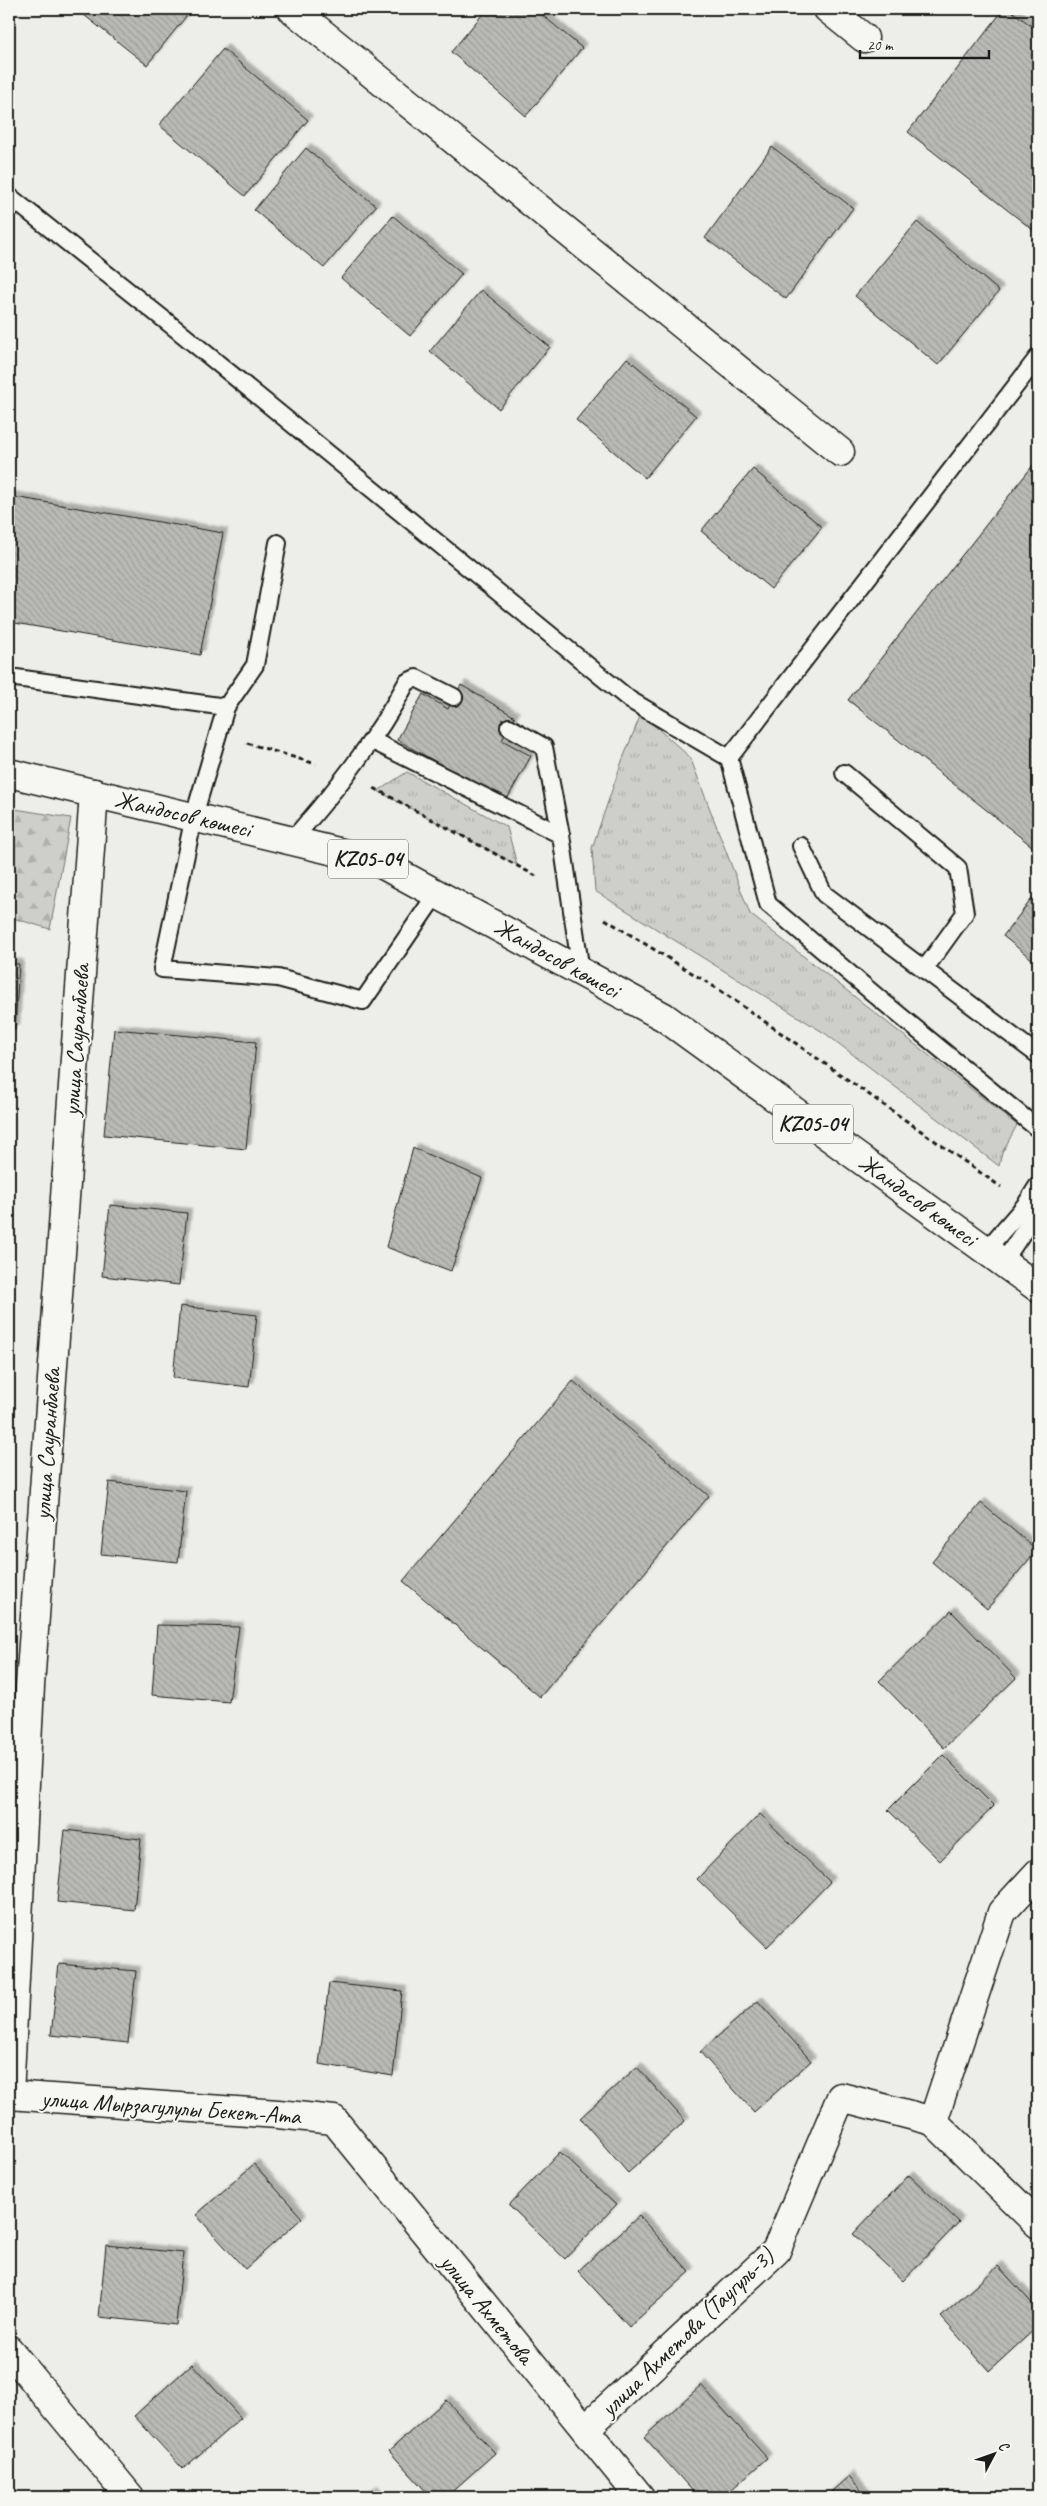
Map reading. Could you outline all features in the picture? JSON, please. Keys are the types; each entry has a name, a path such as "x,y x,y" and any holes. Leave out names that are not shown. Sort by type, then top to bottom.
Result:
{"street":[{"path":"292,9 840,452"},
{"path":"828,9 864,38"},
{"name":"Жандосов көшесі","path":"9,773 293,839 376,861 664,1017 1038,1288"},
{"name":"улица Сауранбаева","path":"9,2095 30,1686 94,793"},
{"path":"1038,1873 1002,1912 933,2121 1038,2224"},
{"name":"улица Мырзагулулы Бекет-Ата","path":"9,2095 278,2114 334,2120"},
{"name":"улица Ахметова (Таугуль-3)","path":"585,2429 776,2251 841,2097 933,2121"},
{"name":"улица Ахметова","path":"334,2120 640,2497"},
{"path":"9,2350 130,2497"}],"lane":[{"path":"9,196 176,329 630,700 729,758 768,904 881,1000 1038,1128"},
{"path":"729,758 1038,357"},
{"path":"278,543 255,665 226,707 194,816 162,969 278,978 363,1001 437,893"},
{"path":"9,677 226,707"},
{"path":"293,839 333,792 372,741 408,682 416,678 454,697"},
{"path":"509,727 544,747 561,835 581,972"},
{"path":"372,741 561,835"},
{"path":"844,773 958,868 965,912 924,970"},
{"path":"801,846 824,894 1038,1054"},
{"path":"995,1255 1038,1186"},
{"path":"995,1255 1038,1210"}],"green space":[{"path":"641,714 690,757 750,914 1017,1125 1002,1153 999,1166 826,1034 595,891 592,848 622,761"},
{"path":"407,772 507,827 517,865 378,791"},
{"path":"9,808 71,818 50,929 9,917"}],"building":[{"path":"89,9 192,9 147,65 84,15"},
{"path":"487,9 535,9 582,48 526,116 451,52"},
{"path":"1004,9 1009,9 1038,31 1038,234 908,132"},
{"path":"223,49 308,120 245,196 159,125"},
{"path":"772,147 853,208 786,299 705,238"},
{"path":"306,148 376,206 324,268 254,210"},
{"path":"393,216 462,274 410,336 341,278"},
{"path":"917,222 999,291 938,365 855,296"},
{"path":"481,290 550,347 499,409 430,351"},
{"path":"627,358 696,416 645,478 576,420"},
{"path":"1038,459 1038,851 848,700"},
{"path":"753,469 822,527 771,589 701,531"},
{"path":"9,496 223,533 200,655 9,622"},
{"path":"461,685 515,717 502,740 531,756 506,801 397,740 423,694 448,709"},
{"path":"1038,891 1038,964 1003,936"},
{"path":"9,964 19,964 15,1029 9,1029"},
{"path":"114,1029 256,1042 246,1149 104,1135"},
{"path":"413,1148 482,1178 451,1271 386,1247"},
{"path":"110,1205 187,1213 179,1285 102,1276"},
{"path":"180,1306 257,1315 249,1387 173,1378"},
{"path":"573,1381 709,1496 540,1697 403,1581"},
{"path":"109,1482 186,1491 178,1562 101,1554"},
{"path":"981,1503 1037,1550 987,1609 932,1562"},
{"path":"951,1611 1016,1678 944,1748 879,1681"},
{"path":"157,1625 239,1627 229,1702 152,1695"},
{"path":"943,1755 994,1806 940,1861 888,1810"},
{"path":"760,1814 830,1882 767,1947 697,1879"},
{"path":"65,1830 141,1839 134,1910 57,1902"},
{"path":"59,1964 136,1971 128,2043 51,2035"},
{"path":"329,1983 402,1991 393,2076 319,2064"},
{"path":"758,2001 811,2061 754,2112 700,2052"},
{"path":"637,2067 685,2121 628,2173 580,2118"},
{"path":"560,2152 616,2205 565,2259 509,2205"},
{"path":"254,2164 302,2218 245,2269 196,2215"},
{"path":"909,2175 959,2222 903,2281 853,2234"},
{"path":"639,2216 690,2272 629,2327 578,2271"},
{"path":"106,2245 183,2253 176,2325 99,2317"},
{"path":"998,2266 1038,2310 1038,2326 989,2371 941,2317"},
{"path":"192,2364 241,2418 183,2469 134,2416"},
{"path":"701,2385 767,2458 723,2497 698,2497 644,2437"},
{"path":"446,2400 495,2453 446,2497 431,2497 389,2451"},
{"path":"849,2476 867,2497 825,2497"},
{"path":"373,2490 379,2497 365,2497"}]}
